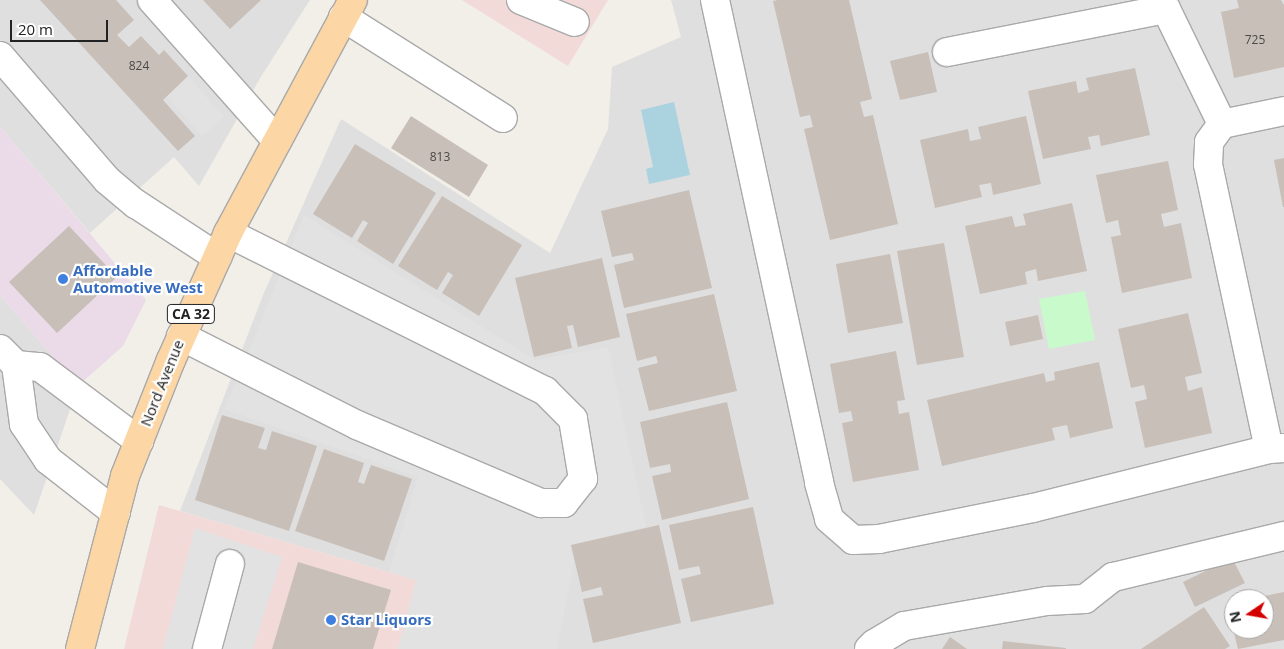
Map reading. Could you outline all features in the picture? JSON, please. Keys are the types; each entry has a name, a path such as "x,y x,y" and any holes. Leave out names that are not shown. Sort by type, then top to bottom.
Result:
{"main road":[{"name":"Nord Avenue","path":"80,649 126,476 181,336 223,245 348,8"}],"street":[{"path":"152,0 277,140"},
{"path":"521,0 575,22"},
{"path":"715,0 819,483 829,519 853,540 879,540 1032,508 1276,449 1208,164 1209,142 1222,124 1284,111"},
{"path":"947,52 1164,5 1222,124"},
{"path":"348,8 503,118"},
{"path":"0,56 107,180 136,204 545,391 574,419 583,479 564,503 541,503 358,425 181,336"},
{"path":"8,357 40,367 139,441"},
{"path":"8,357 24,424 48,460 116,513"},
{"path":"869,649 904,626 1047,601 1085,599 1113,577 1284,536"},
{"path":"207,649 230,564"}],"shaded area":[{"path":"0,0 310,0 262,75 199,186 174,157 90,233 0,127"},
{"path":"462,0 608,0 568,66"},
{"path":"671,0 1284,0 1284,649 398,649 416,580 180,511 263,295 341,119 550,253 608,129 612,67 681,37"},
{"path":"188,76 224,117 202,136 167,96"},
{"path":"0,127 146,300 123,346 78,386 0,295"},
{"path":"304,215 535,360 608,347 646,527 570,545 574,561 557,649 398,649 416,580 389,572 418,477 225,409"},
{"path":"0,295 78,386 34,515 0,479"},
{"path":"159,505 416,580 398,649 124,649"},
{"path":"195,528 282,557 253,649 163,649"}],"green space":[{"path":"1085,291 1095,340 1049,349 1039,299"}],"water":[{"path":"674,102 690,175 649,184 646,169 653,167 641,110"}],"building":[{"path":"40,0 116,0 134,20 117,35 129,47 141,36 159,55 164,50 188,76 163,100 195,136 178,151"},
{"path":"203,0 261,0 230,29"},
{"path":"849,0 872,99 860,102 864,117 873,115 898,224 830,240 804,129 813,127 810,115 800,117 773,1"},
{"path":"1237,0 1281,0 1284,5 1284,67 1234,78 1221,12 1239,8"},
{"path":"928,52 937,92 900,100 890,61"},
{"path":"1135,68 1150,135 1101,146 1099,135 1088,137 1091,149 1043,159 1028,91 1076,81 1078,93 1089,90 1086,78"},
{"path":"411,116 488,165 469,197 391,148"},
{"path":"1026,116 1041,184 993,195 991,183 979,185 982,197 935,208 920,140 968,129 970,141 981,139 978,127"},
{"path":"355,144 436,193 393,264 357,241 368,223 363,220 352,238 313,214"},
{"path":"1284,158 1284,207 1283,207 1274,160"},
{"path":"1168,161 1178,210 1161,214 1164,227 1181,223 1192,278 1122,293 1111,237 1121,235 1118,220 1106,223 1096,175"},
{"path":"689,190 712,288 624,308 614,265 634,260 632,253 612,257 601,211"},
{"path":"442,196 522,245 479,316 442,293 453,275 448,272 437,290 398,266"},
{"path":"1072,203 1087,271 1038,281 1036,269 1025,272 1027,284 980,294 965,226 1012,216 1015,227 1026,225 1023,214"},
{"name":"Affordable Automotive West","path":"69,226 117,277 57,333 9,282"},
{"path":"944,243 964,357 917,365 897,251"},
{"path":"890,254 903,323 848,333 836,264"},
{"path":"602,258 620,337 578,347 573,325 567,326 572,348 534,357 515,278"},
{"path":"714,294 737,391 649,411 638,368 658,363 656,356 637,361 626,314"},
{"path":"1188,313 1202,373 1185,377 1188,391 1202,387 1212,433 1145,448 1135,402 1147,399 1144,385 1131,388 1118,329"},
{"path":"1038,315 1043,339 1010,346 1005,322"},
{"path":"896,351 905,400 897,401 899,414 909,412 919,470 853,482 842,423 853,421 851,411 839,413 830,364"},
{"path":"1099,362 1113,428 1070,438 1067,425 1052,428 1055,440 942,466 927,400 1044,373 1046,382 1055,380 1054,372"},
{"path":"727,402 749,499 662,520 652,476 671,472 670,464 650,468 640,422"},
{"path":"222,415 265,428 258,448 266,450 272,431 317,446 289,531 195,500"},
{"path":"324,449 364,463 358,482 364,484 371,465 412,479 384,561 295,531"},
{"path":"753,507 774,604 691,622 681,579 701,574 699,566 679,570 669,525"},
{"path":"659,525 681,623 593,643 583,599 603,595 601,587 582,592 571,545"},
{"path":"1232,558 1245,583 1232,589 1224,589 1224,593 1195,607 1183,582"},
{"name":"Star Liquors","path":"298,562 391,590 373,649 272,649"},
{"path":"1284,592 1284,640 1238,649 1236,639 1274,639 1274,594"},
{"path":"1204,607 1230,646 1225,649 1141,649"},
{"path":"950,637 967,649 942,649"},
{"path":"1003,641 1066,648 1066,649 1002,649"}],"place":[{"name":"Affordable Automotive West","path":"63,279"},
{"name":"Star Liquors","path":"331,620"}]}
